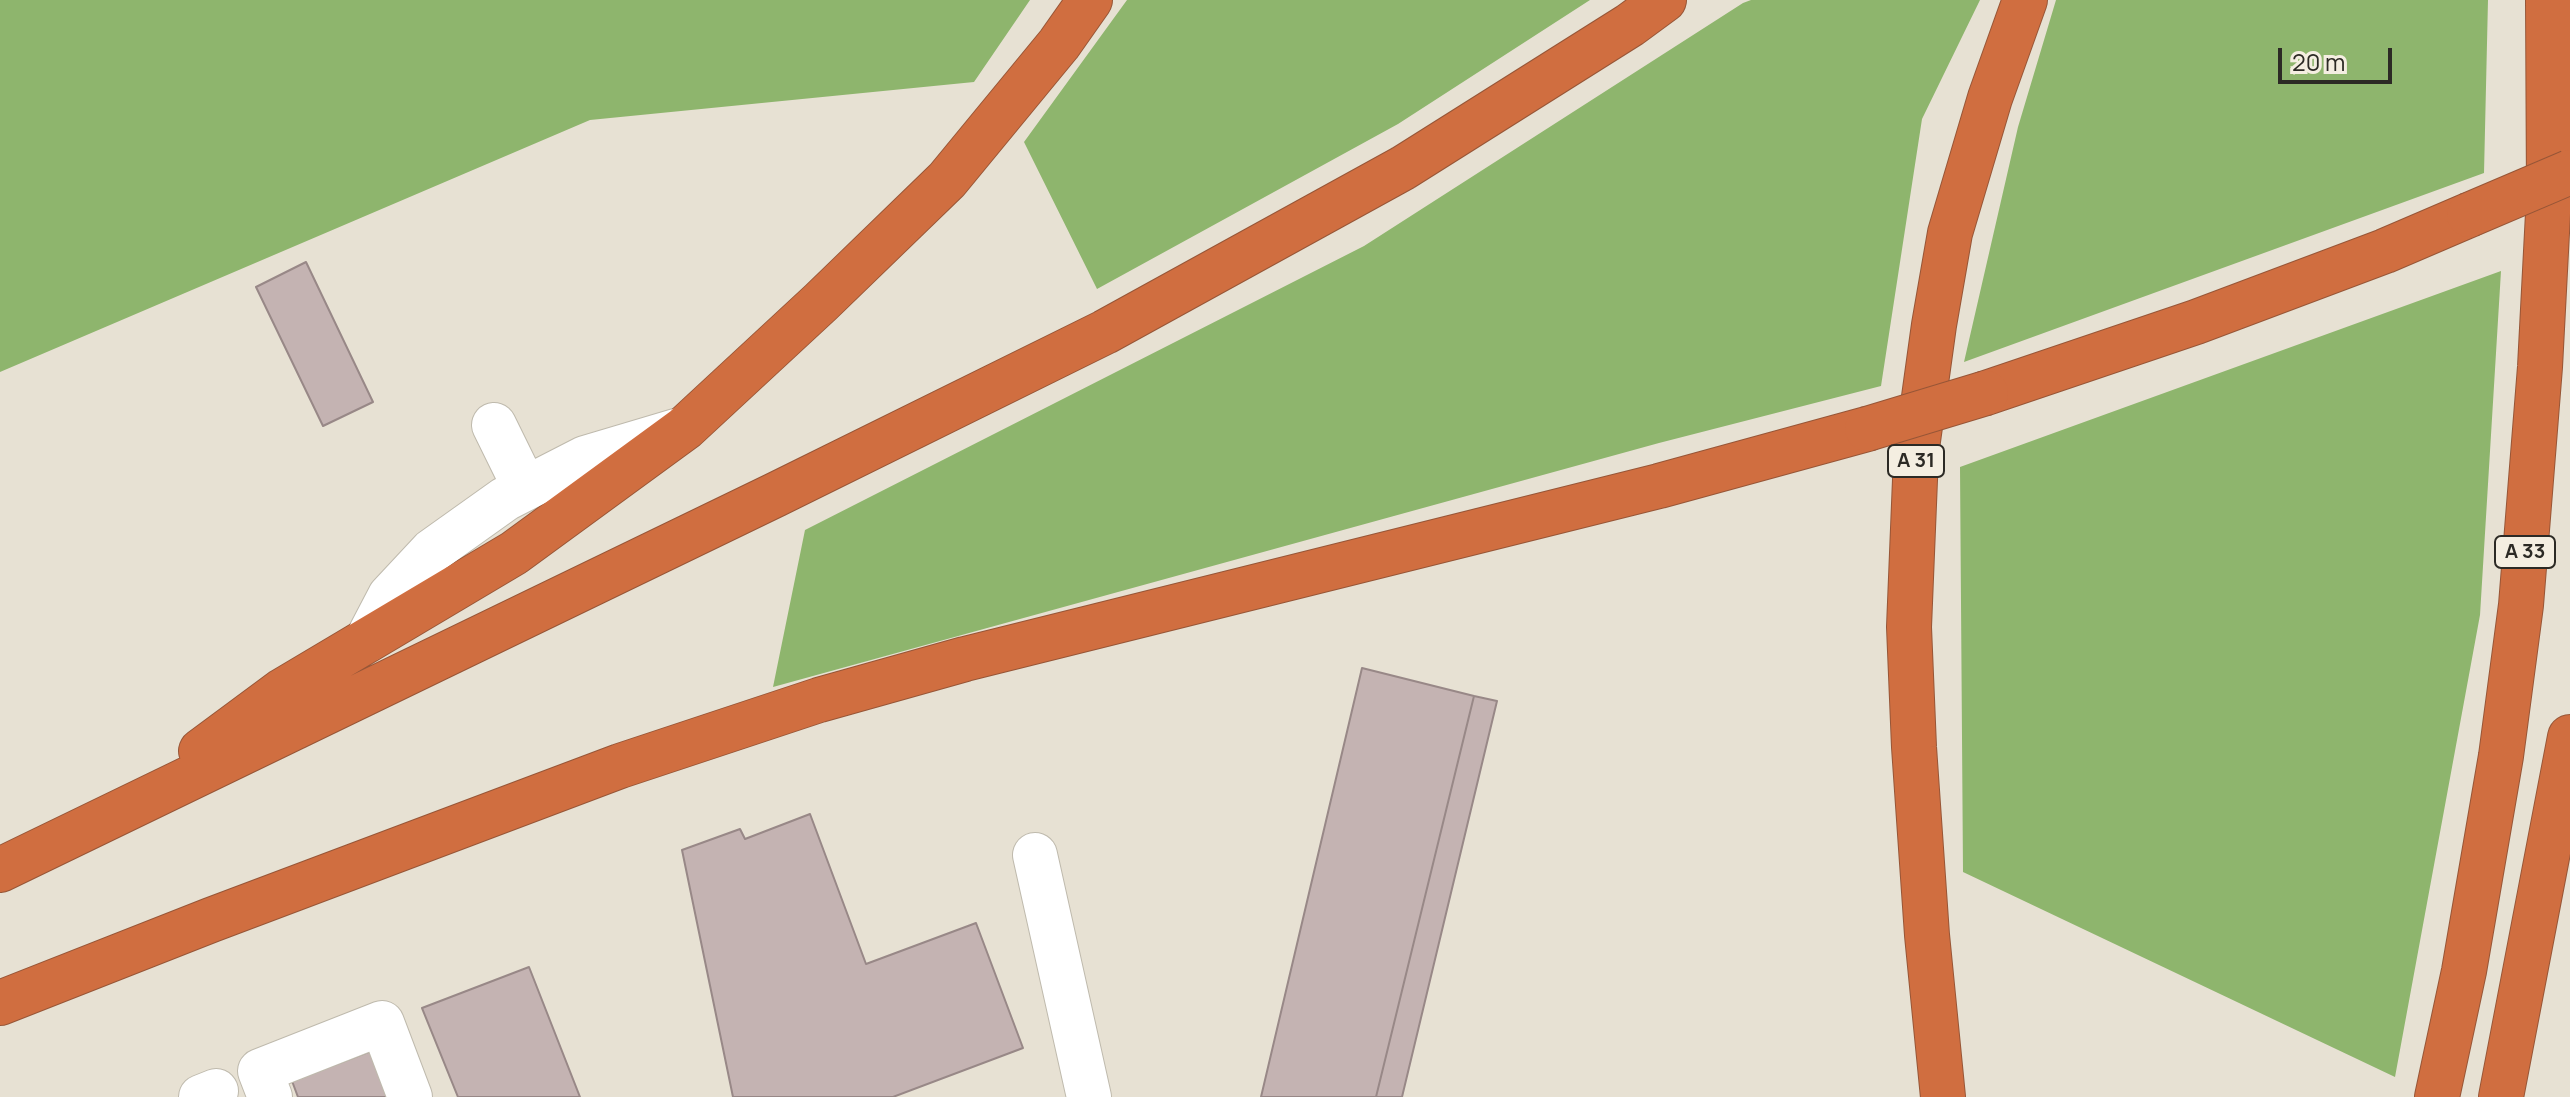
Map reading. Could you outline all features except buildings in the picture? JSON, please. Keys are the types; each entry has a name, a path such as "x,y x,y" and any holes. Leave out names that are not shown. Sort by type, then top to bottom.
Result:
{"highway":[{"path":"116,815 282,691 514,553 685,428 947,180 1059,44 1090,0"},
{"path":"0,870 1105,332 1403,168 1630,25 1664,0"},
{"name":"A 31","path":"1943,1097 1927,935 1914,747 1909,627 1916,455 1950,233 1990,98 2025,0"},
{"name":"A 33","path":"2437,1097 2464,971 2491,818 2521,605 2540,367 2549,194 2548,0"},
{"path":"0,1003 620,766 819,700 965,659 1659,486 1867,429 1986,393 2196,322 2385,251 2570,172"},
{"path":"2501,1097 2570,737"}],"lane":[{"path":"494,425 525,488"},
{"path":"367,640 390,596 432,551 505,499 585,458 685,428"},
{"path":"1035,855 1089,1097"},
{"path":"270,1097 260,1071 382,1023 410,1097"}],"green space":[{"path":"0,0 1030,0 974,82 590,120 0,372"},
{"path":"1127,0 1590,0 1398,124 1097,289 1024,142"},
{"path":"1751,0 1980,0 1922,119 1881,386 1659,443 773,687 805,530 1364,246"},
{"path":"2056,0 2488,0 2484,173 1964,362 2018,127"},
{"path":"2501,271 2480,615 2395,1077 1963,872 1960,467"}]}
